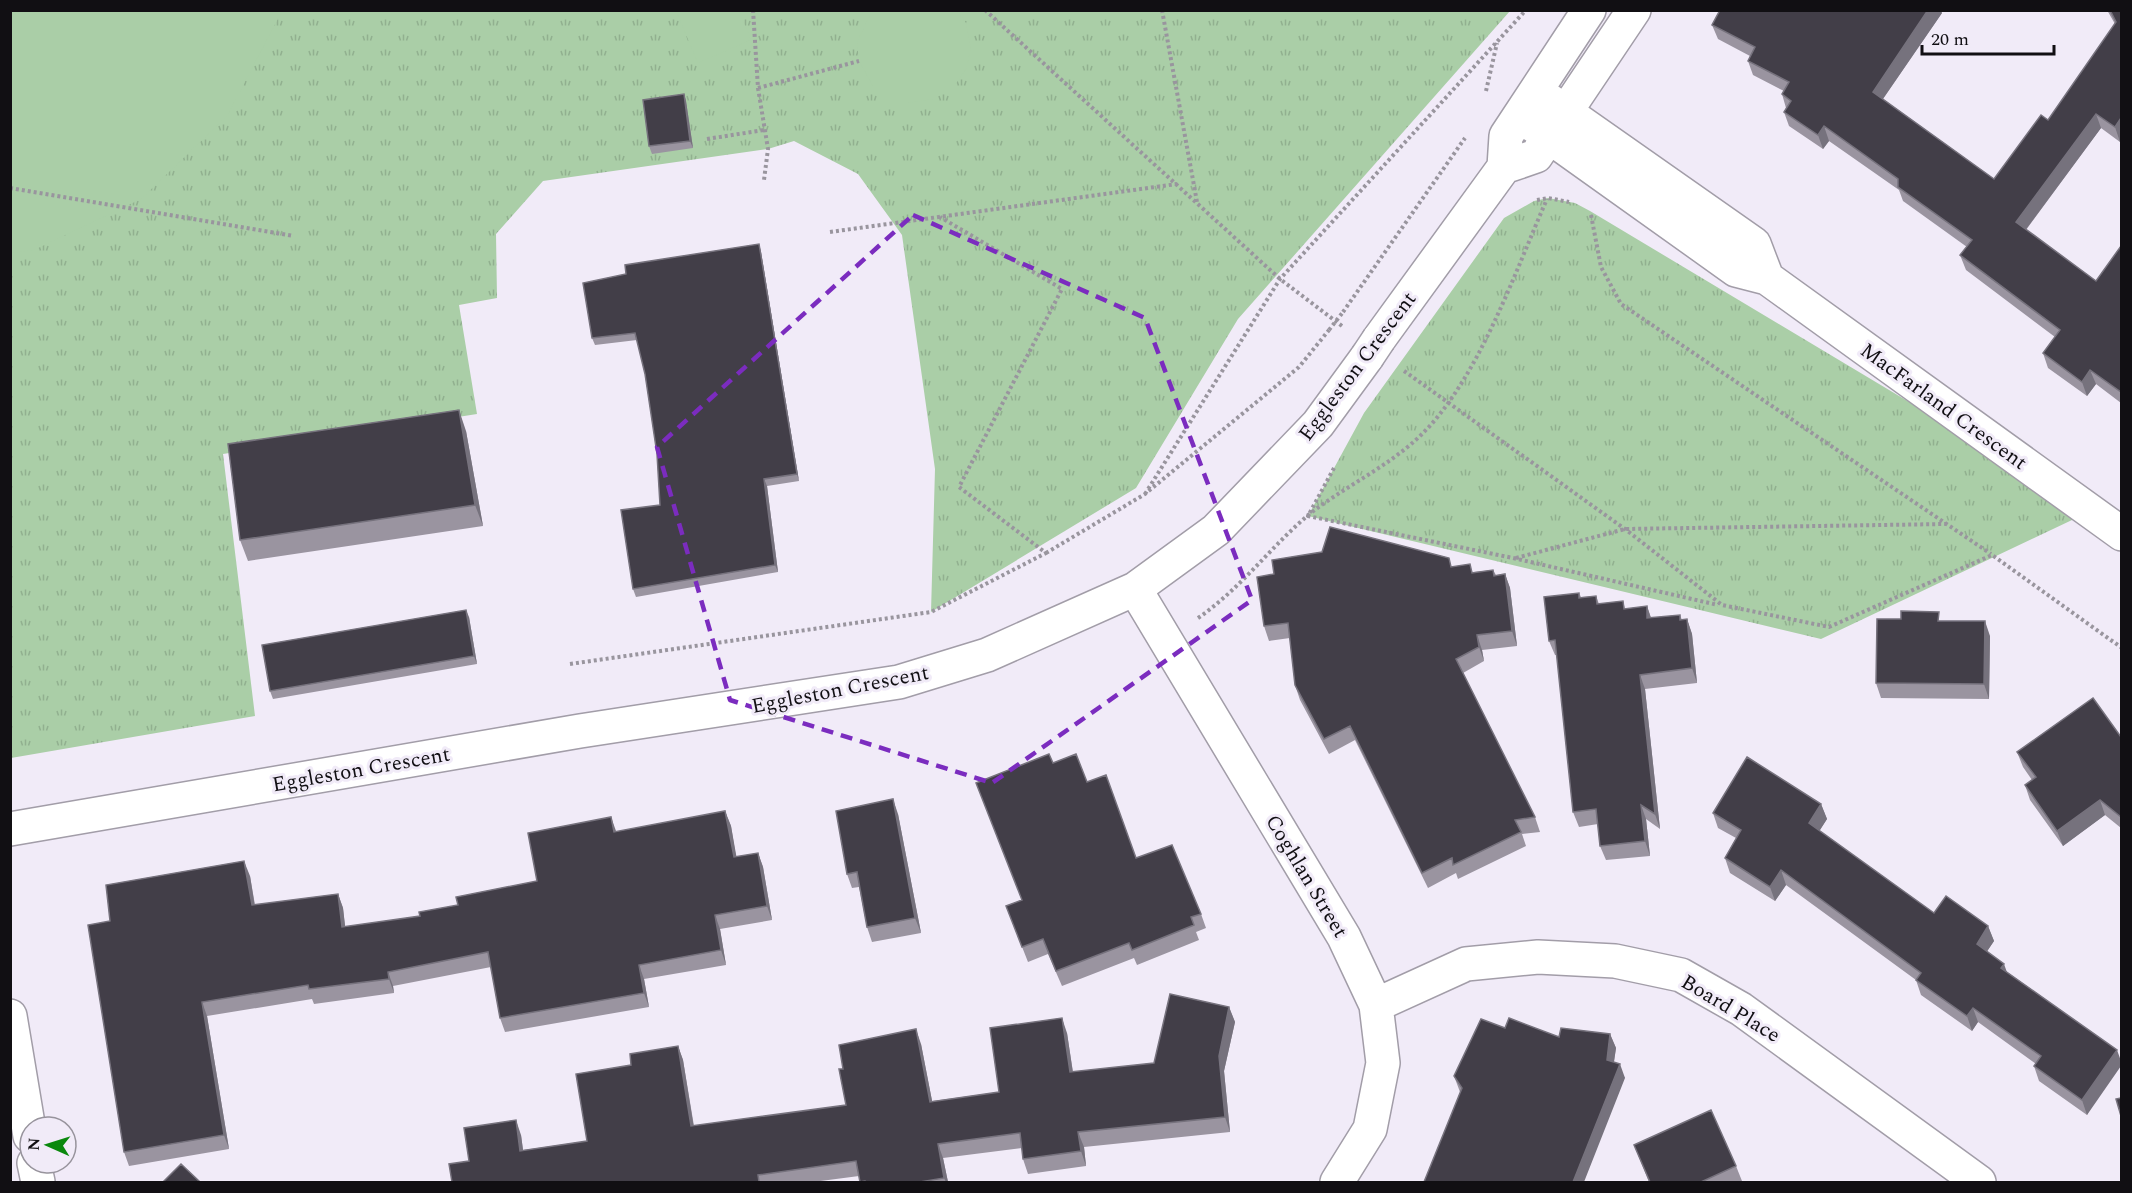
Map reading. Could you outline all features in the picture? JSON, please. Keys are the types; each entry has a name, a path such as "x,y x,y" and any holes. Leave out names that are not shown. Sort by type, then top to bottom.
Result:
{"street":[{"path":"1589,10 1506,136 1504,167 1536,156 1634,10"},
{"path":"1528,103 1566,111 1754,244 1767,278"},
{"name":"MacFarland Crescent","path":"1528,103 1548,138 1736,270 1767,278 2121,534"},
{"name":"Eggleston Crescent","path":"10,829 580,731 899,682 987,656 1136,589 1216,530 1318,424 1504,167"},
{"name":"Coghlan Street","path":"1136,589 1344,937 1376,1005 1383,1063 1370,1129 1337,1182"},
{"name":"Board Place","path":"1376,1005 1466,964 1476,963 1538,957 1615,961 1681,975 1741,1009 1979,1182"},
{"path":"10,1016 26,1115"}],"path":[{"path":"753,10 758,88 768,148 764,180"},
{"path":"985,10 1280,279 1345,328"},
{"path":"1162,10 1198,203"},
{"path":"1145,494 1280,279 1527,10"},
{"path":"1484,96 1498,40"},
{"path":"758,88 859,61"},
{"path":"570,664 931,612 1046,553 1145,494 1299,367 1329,330 1472,129"},
{"path":"707,139 764,130"},
{"path":"830,232 1177,184"},
{"path":"10,188 294,236"},
{"path":"1189,624 1215,606 1308,516 1418,438 1447,404 1472,368 1552,193"},
{"path":"1534,201 1548,198 1575,203"},
{"path":"1590,211 1601,267 1622,304 1992,555 2121,648"},
{"path":"940,217 1062,289 958,487 1046,553"},
{"path":"1401,369 1625,529 1722,606"},
{"path":"1308,516 1829,627 1992,555"},
{"path":"1513,558 1625,529 1947,524"}],"highlighted area":[{"path":"913,215 1145,318 1252,600 992,783 730,700 657,447"}],"green space":[{"path":"10,11 282,11 227,116 141,199 34,250 11,253"},
{"path":"11,11 1510,11 1238,319 1136,488 931,612 935,469 902,235 858,174 794,141 768,149 543,181 496,234 497,298 459,305 477,414 223,454 255,716 11,758"},
{"path":"676,11 739,11 751,40 698,63"},
{"path":"872,11 957,11 966,23 971,48 966,69 955,85 934,99 907,103 873,86 859,61 857,42"},
{"path":"1548,198 1575,203 1590,211 2091,511 1821,639 1308,516 1364,413 1504,218 1534,201"}],"building":[{"path":"1720,10 1928,10 1873,92 1994,179 2041,115 2048,120 2116,22 2110,10 2121,10 2121,118 2115,127 2096,114 2016,222 2096,281 2121,246 2121,392 2090,370 2082,382 2043,353 2060,330 1960,255 1972,240 1898,187 1898,179 1824,126 1818,135 1784,112 1791,101 1782,94 1789,82 1748,61 1755,47 1712,25"},
{"path":"684,94 690,141 649,146 643,100"},
{"path":"759,244 797,474 764,479 775,565 633,589 621,510 660,505 657,454 645,374 635,333 592,338 583,283 626,274 625,265"},
{"path":"459,410 475,505 240,540 228,444"},
{"path":"1330,527 1449,558 1451,567 1470,564 1472,573 1493,570 1494,576 1505,574 1512,631 1477,635 1479,647 1456,659 1535,817 1515,820 1521,832 1453,865 1452,858 1422,873 1350,726 1324,739 1295,685 1288,623 1264,626 1257,577 1274,574 1272,560 1322,552"},
{"path":"1579,593 1579,598 1596,596 1597,604 1623,601 1624,609 1647,606 1647,618 1680,615 1680,620 1687,619 1692,668 1640,675 1655,814 1641,805 1645,841 1600,846 1596,809 1573,812 1555,640 1549,641 1544,597"},
{"path":"466,610 474,656 270,691 262,645"},
{"path":"1901,611 1939,612 1938,621 1985,621 1984,684 1876,683 1877,619 1901,619"},
{"path":"2093,698 2121,737 2121,817 2100,800 2057,831 2025,785 2036,777 2017,752"},
{"path":"1049,754 1053,763 1076,754 1087,782 1106,775 1136,858 1172,845 1201,914 1191,917 1194,925 1132,950 1129,943 1056,971 1043,939 1022,947 1006,906 1022,900 976,783"},
{"path":"1747,757 1821,804 1809,823 1934,913 1946,896 1988,926 1977,944 2004,964 2001,968 2117,1050 2082,1100 2034,1066 2041,1056 1973,1008 1967,1016 1916,980 1921,973 1781,870 1770,887 1725,858 1741,830 1713,813"},
{"path":"893,799 915,918 867,927 857,872 847,874 836,811"},
{"path":"725,811 734,857 758,853 767,906 715,915 721,950 639,965 644,993 500,1018 488,952 388,972 389,979 309,989 308,985 202,1002 224,1135 124,1152 88,925 110,921 106,885 244,861 252,905 338,894 342,927 420,916 419,912 458,905 456,897 537,881 528,833 611,817 614,832"},
{"path":"1170,994 1229,1007 1219,1056 1225,1117 1078,1132 1081,1151 1023,1159 1020,1133 938,1144 944,1178 920,1182 860,1182 856,1161 758,1175 759,1182 452,1182 449,1164 469,1161 464,1128 516,1120 520,1151 587,1141 576,1074 631,1065 630,1054 678,1046 691,1126 846,1105 839,1069 843,1069 839,1045 916,1029 930,1102 999,1092 990,1028 1062,1018 1070,1072 1154,1063"},
{"path":"1509,1018 1559,1037 1561,1028 1610,1034 1607,1060 1620,1064 1573,1182 1424,1182 1462,1088 1454,1076 1481,1019 1505,1028"},
{"path":"2121,1098 2121,1116 2116,1099"},
{"path":"1711,1110 1736,1166 1701,1182 1650,1182 1634,1145"},
{"path":"181,1164 200,1182 163,1182"}]}
